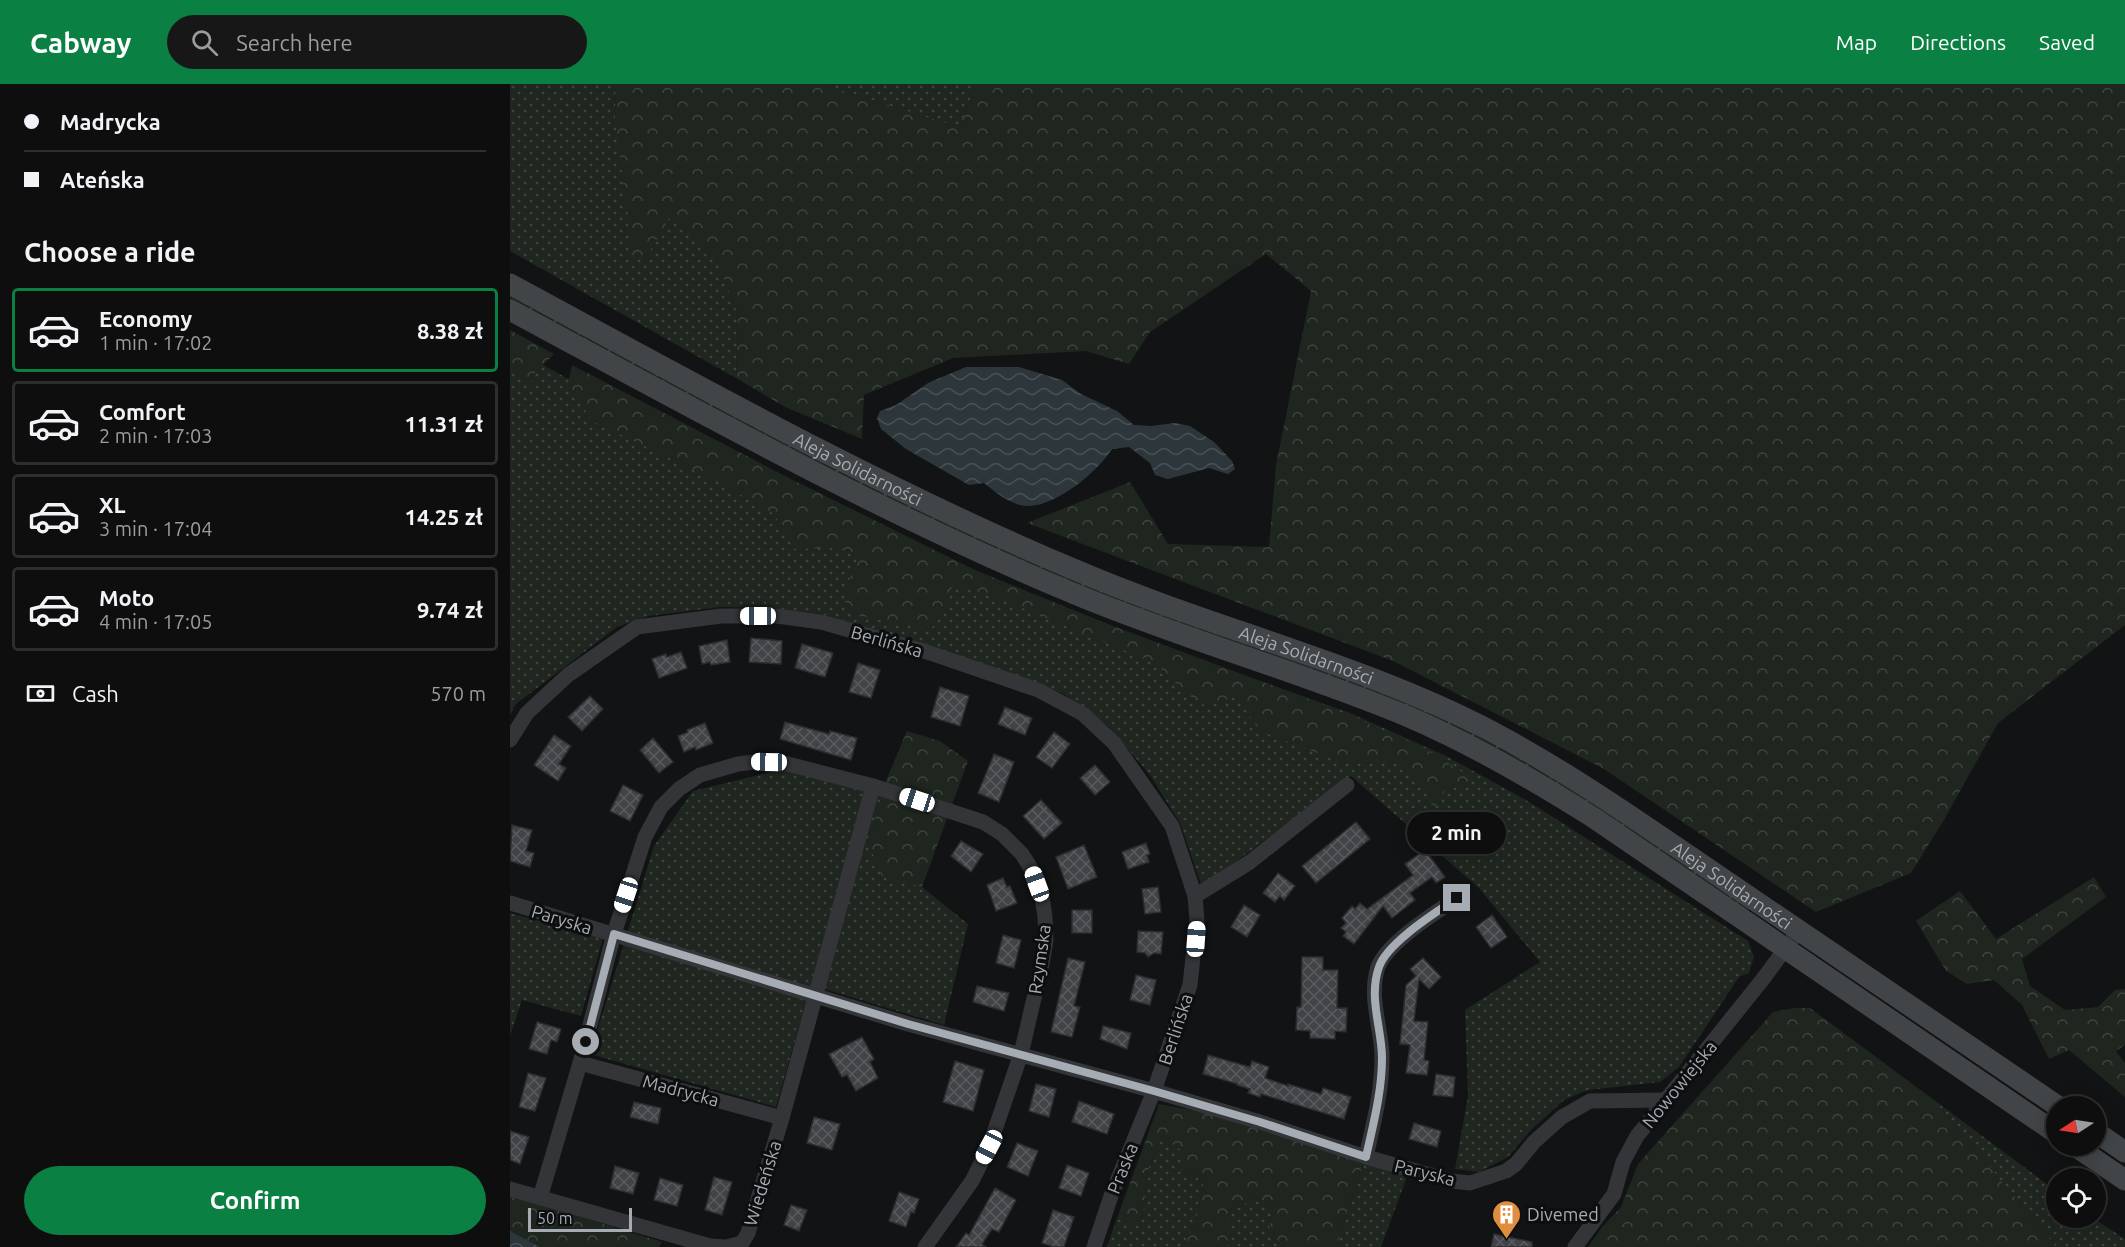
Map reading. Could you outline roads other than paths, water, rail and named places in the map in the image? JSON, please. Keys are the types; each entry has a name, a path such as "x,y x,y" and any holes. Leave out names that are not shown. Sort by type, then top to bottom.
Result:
{"main road":[{"name":"Aleja Solidarności","path":"510,284 818,450 968,523 1086,574 1169,606 1371,678 1470,721 1532,753 1799,930 2046,1098"},
{"name":"Aleja Solidarności","path":"510,310 818,475 950,540 1079,596 1161,628 1365,700 1471,746 1522,773 1577,807 2046,1126"},
{"path":"2106,1139 2125,1152"},
{"path":"2090,1156 2125,1180"}],"street":[{"name":"Berlińska","path":"510,740 527,713 567,675 637,627 721,616 777,616 821,622 927,652 1038,690 1083,714 1114,743 1172,826 1194,896 1197,920 1190,985 1154,1091"},
{"name":"Rzymska","path":"614,934 645,837 662,807 679,789 700,775 738,764 784,763 873,786 983,822 1002,834 1022,854 1033,872 1042,896 1046,940 1022,1054 989,1147 972,1181 925,1247"},
{"path":"1194,896 1250,862 1347,785"},
{"path":"815,995 873,786"},
{"path":"1366,1157 1379,1096 1382,1056 1375,1018 1375,992 1379,966 1392,947 1457,898"},
{"name":"Paryska","path":"510,903 908,1024 1154,1091 1260,1122 1366,1157 1452,1181 1470,1183 1506,1171 1516,1164 1534,1142 1562,1117 1590,1101 1665,1100"},
{"name":"Nowowiejska","path":"1575,1247 1614,1194 1629,1149 1799,930"},
{"path":"540,1198 580,1063 614,934"},
{"name":"Wiedeńska","path":"510,1189 710,1246 726,1247 742,1242 748,1233 782,1118 815,995"},
{"name":"Madrycka","path":"580,1063 782,1118"},
{"name":"Praska","path":"1094,1247 1111,1196 1154,1091"}],"water":[{"path":"966,367 1019,367 1062,380 1081,394 1117,411 1134,425 1151,426 1175,423 1190,426 1214,442 1232,461 1235,469 1228,474 1209,468 1168,479 1155,475 1150,463 1129,447 1112,449 1096,469 1072,489 1045,503 1032,506 1020,505 1001,496 984,483 969,485 906,449 881,429 877,418 880,411 896,405 928,383"},
{"path":"510,1231 540,1247 510,1247"}],"place":[{"name":"Divemed","path":"1506,1240"}]}
